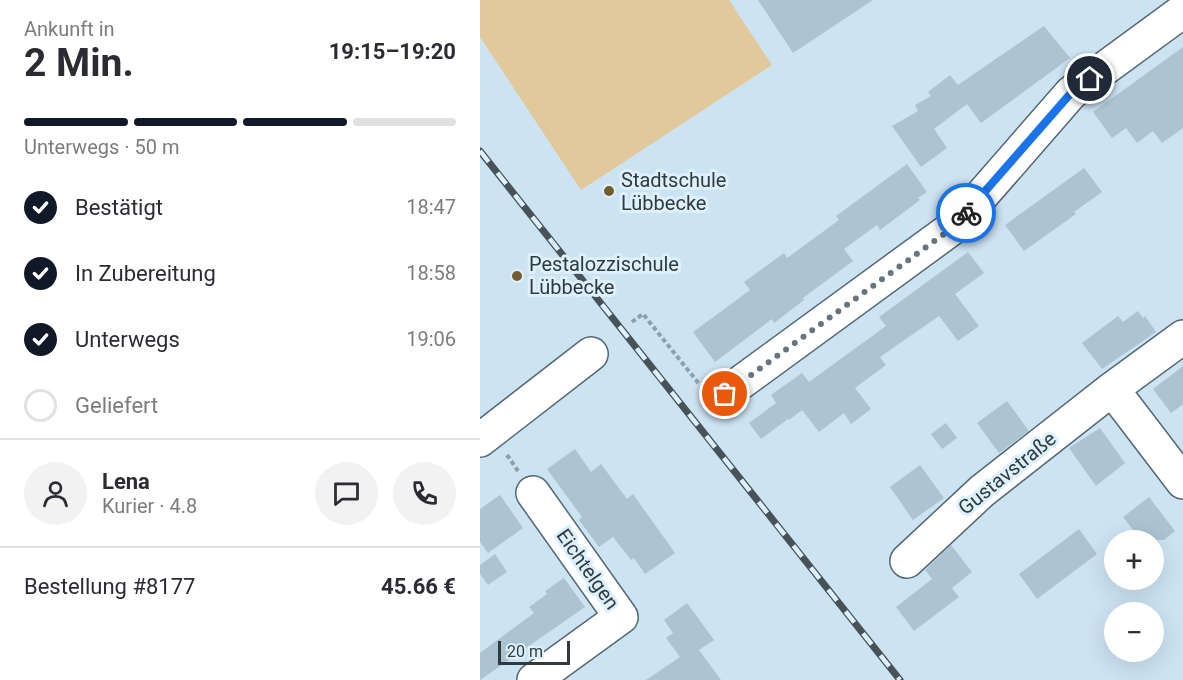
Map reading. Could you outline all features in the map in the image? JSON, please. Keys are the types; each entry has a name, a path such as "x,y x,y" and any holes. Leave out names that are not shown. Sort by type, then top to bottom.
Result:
{"street":[{"path":"725,394 955,226 1071,93 1183,11"},
{"name":"Gustavstraße","path":"906,561 982,490 1183,337"},
{"path":"485,436 591,354"},
{"path":"1112,389 1183,482"},
{"name":"Eichtelgen","path":"533,493 621,616 534,680"}],"path":[{"path":"632,322 643,314 711,398 725,394"},
{"path":"485,436 533,493"}],"shaded area":[{"path":"480,0 729,0 772,65 581,190 480,37"}],"building":[{"path":"758,0 873,0 793,53"},
{"path":"1044,26 1070,58 981,123 967,104 934,129 947,148 921,167 892,126 918,111 915,105 931,96 928,92 950,75 958,85"},
{"path":"1183,47 1183,128 1162,143 1153,131 1137,143 1126,128 1112,138 1093,112"},
{"path":"907,164 927,192 918,198 920,200 880,230 877,225 844,249 853,261 774,323 772,319 715,362 693,332 750,290 744,282 784,253 787,258 839,220 836,216"},
{"path":"1084,168 1102,192 1074,212 1076,214 1024,251 1005,225"},
{"path":"968,252 984,273 955,294 979,326 958,341 939,316 880,357 886,365 855,388 871,409 851,424 844,413 819,432 802,410 761,439 749,423 776,403 771,395 802,373 809,382 886,326 879,317"},
{"path":"1138,311 1143,318 1145,316 1156,332 1102,369 1082,343 1118,316 1123,322"},
{"path":"1183,366 1183,404 1171,413 1153,389"},
{"path":"1007,401 1029,431 999,453 977,423"},
{"path":"946,423 957,438 942,449 931,434"},
{"path":"1100,428 1125,463 1096,486 1069,448"},
{"path":"575,449 591,472 601,464 627,499 633,494 675,553 645,574 634,558 631,560 613,537 599,547 579,520 582,517 547,469"},
{"path":"920,465 944,498 913,520 890,487"},
{"path":"500,495 523,528 488,553 480,542 480,509"},
{"path":"1149,497 1175,531 1164,540 1164,530 1133,530 1123,517"},
{"path":"1079,529 1097,554 1037,599 1019,574"},
{"path":"951,545 972,572 952,588 959,597 914,631 896,607 932,579 925,570"},
{"path":"495,554 507,572 488,585 480,574 480,565"},
{"path":"564,578 585,607 480,680 480,653 534,613 529,607 547,594 545,591"},
{"path":"687,603 714,640 699,650 721,680 646,680 680,657 666,638 673,633 664,620"}],"railway":[{"path":"480,151 900,680"}],"way so far":[{"path":"725,394 955,226 966,213"}],"place":[{"name":"Stadtschule Lübbecke","path":"609,191"},
{"name":"Pestalozzischule Lübbecke","path":"517,276"}],"route":[{"path":"966,213 1071,93 1090,79"}]}
